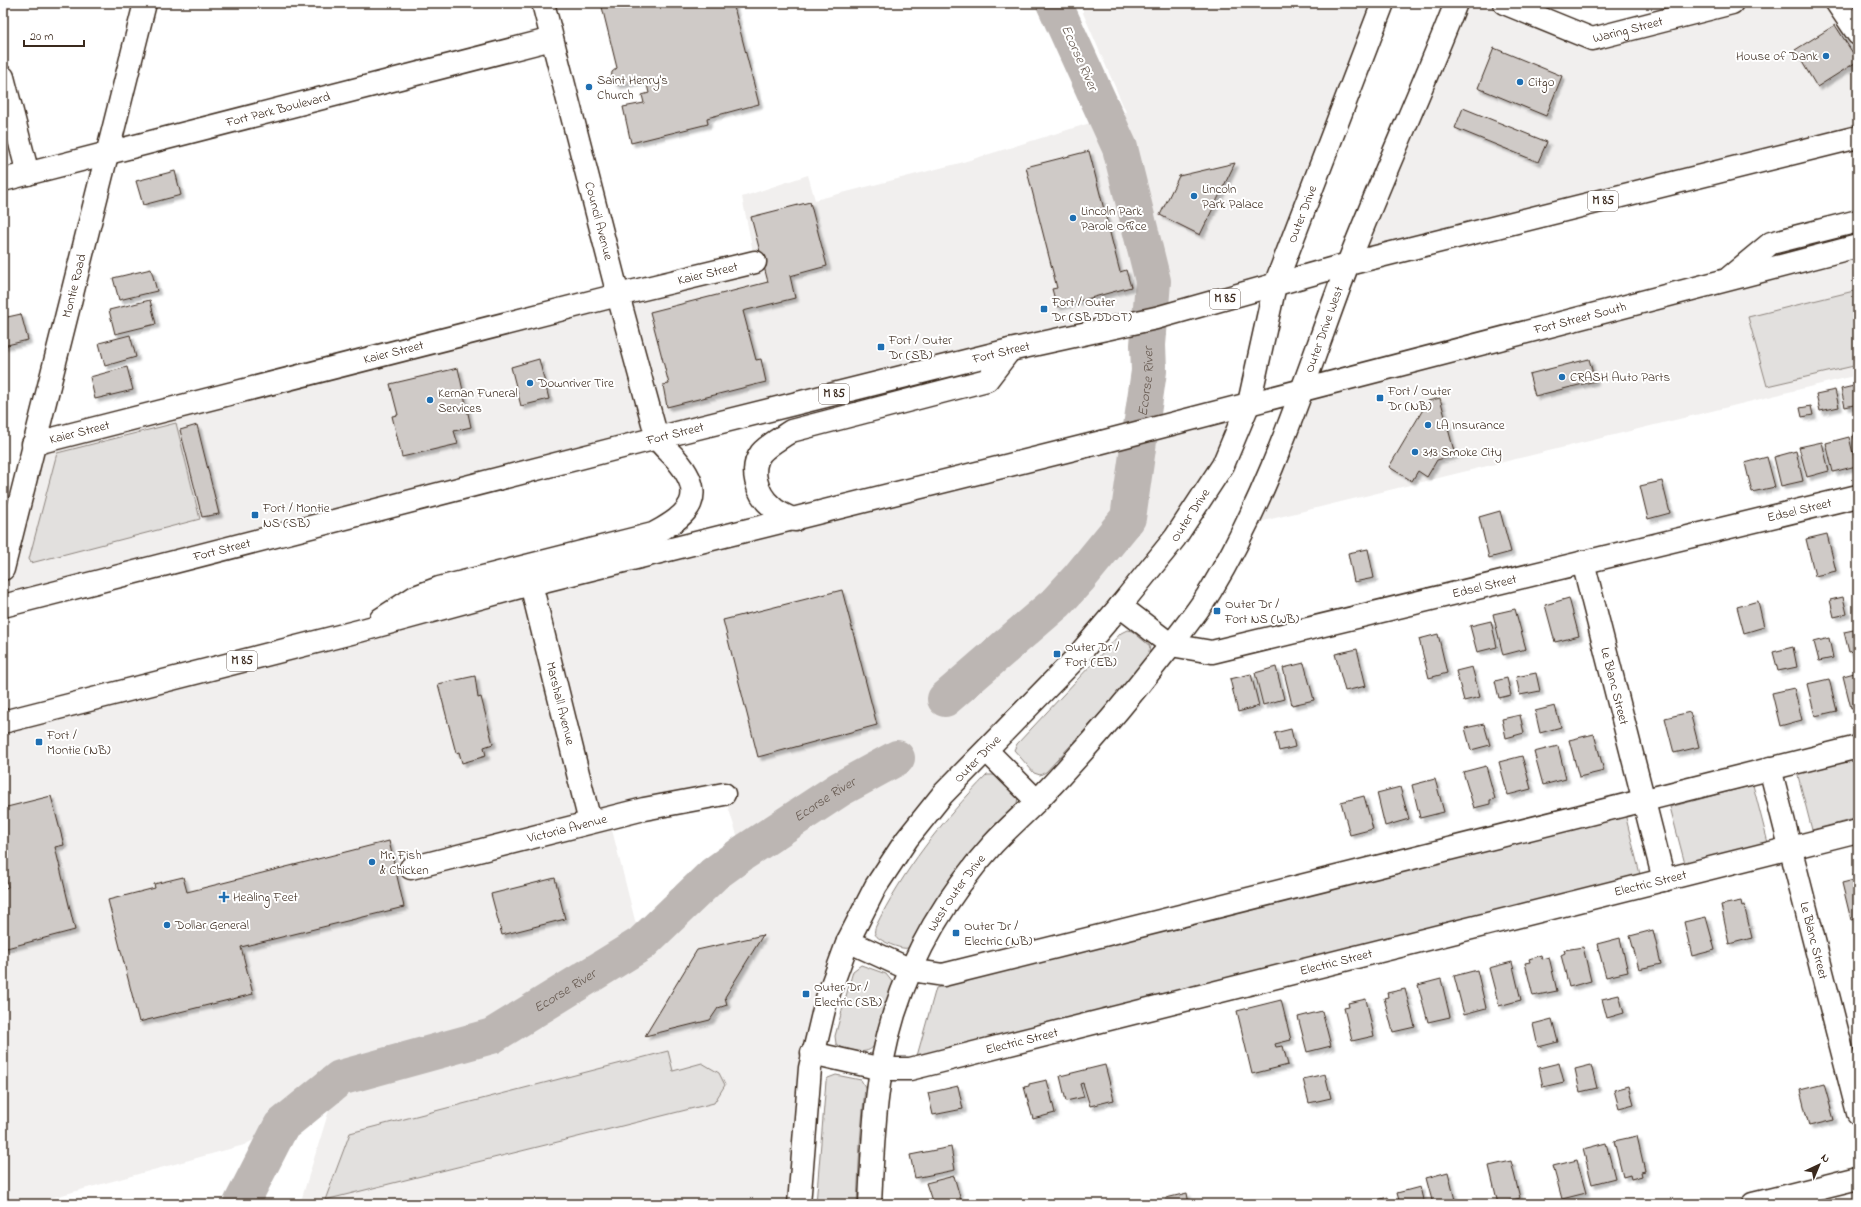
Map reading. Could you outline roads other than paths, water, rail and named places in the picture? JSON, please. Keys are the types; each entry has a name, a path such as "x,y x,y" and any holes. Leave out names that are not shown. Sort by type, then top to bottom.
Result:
{"main road":[{"name":"Montie Road","path":"3,569 33,444 145,3"},
{"name":"Council Avenue","path":"543,3 618,295 657,438"},
{"name":"Outer Drive","path":"848,941 876,886 907,838 943,794 987,751 1075,659 1120,606 1175,538 1223,465 1249,403 1275,285 1383,3"},
{"name":"Outer Drive West","path":"1171,645 1209,593 1247,525 1279,453 1348,264 1456,3"},
{"name":"Waring Street","path":"1504,3 1592,39 1732,3"},
{"path":"1837,3 1858,34"},
{"name":"Fort Park Boulevard","path":"3,180 552,40"},
{"path":"3,77 28,174"},
{"name":"M 85","path":"1348,264 1858,137"},
{"path":"1725,282 1771,243 1858,221"},
{"name":"Fort Street South","path":"1303,390 1725,282 1858,246"},
{"name":"Kaier Street","path":"33,444 618,295 755,262"},
{"name":"Fort Street","path":"3,606 657,438 1010,350 1175,313 1348,264"},
{"path":"795,520 779,513 770,506 762,495 756,481 755,469 761,454 772,443 791,431 987,380 1010,350"},
{"name":"M 85","path":"3,722 369,628 531,584 795,520 1303,390"},
{"path":"369,628 402,604 439,588 653,534 676,521 690,507 692,498 691,482 687,473 657,438"},
{"name":"Edsel Street","path":"1120,606 1171,645 1212,652 1858,496"},
{"name":"Le Blanc Street","path":"1583,562 1664,880"},
{"name":"Marshall Avenue","path":"531,584 590,822"},
{"name":"West Outer Drive","path":"870,1204 875,1120 882,1069 893,1016 911,970 932,929 960,884 994,843 1037,801 1115,716 1171,645"},
{"path":"799,1204 807,1095 812,1053 826,1001 848,941 911,970 943,975 1858,746"},
{"path":"987,751 1037,801"},
{"name":"Le Blanc Street","path":"1770,768 1858,1113"},
{"name":"Victoria Avenue","path":"411,868 644,809 724,794"},
{"name":"Electric Street","path":"812,1053 882,1069 910,1069 1858,831"},
{"path":"1753,1204 1858,1178"}],"waterway":[{"name":"Ecorse River","path":"945,699 1056,603 1079,578 1128,518 1149,371 1148,345 1153,281 1120,148 1054,3"},
{"name":"Ecorse River","path":"241,1204 281,1126 340,1078 492,1036 641,944 714,874 743,853 840,789 897,758"}],"place":[{"name":"House of Dank","path":"1826,56"},
{"name":"Citgo","path":"1520,82"},
{"name":"Saint Henry's Church","path":"589,87"},
{"name":"Lincoln Park Palace","path":"1194,196"},
{"name":"Lincoln Park Parole Office","path":"1073,218"},
{"name":"Fort / Outer Dr (SB DDOT)","path":"1044,309"},
{"name":"Fort / Outer Dr (SB)","path":"881,347"},
{"name":"CRASH Auto Parts","path":"1562,377"},
{"name":"Downriver Tire","path":"530,383"},
{"name":"Fort / Outer Dr (NB)","path":"1380,398"},
{"name":"Kernan Funeral Services","path":"430,400"},
{"name":"LA Insurance","path":"1428,425"},
{"name":"313 Smoke City","path":"1415,452"},
{"name":"Fort / Montie NS (SB)","path":"255,515"},
{"name":"Outer Dr / Fort NS (WB)","path":"1217,611"},
{"name":"Outer Dr / Fort (EB)","path":"1057,654"},
{"name":"Fort / Montie (NB)","path":"39,742"},
{"name":"Mr. Fish & Chicken","path":"372,862"},
{"name":"Healing Feet","path":"224,897"},
{"name":"Dollar General","path":"167,925"},
{"name":"Outer Dr / Electric (NB)","path":"956,933"},
{"name":"Outer Dr / Electric (SB)","path":"806,994"}]}
